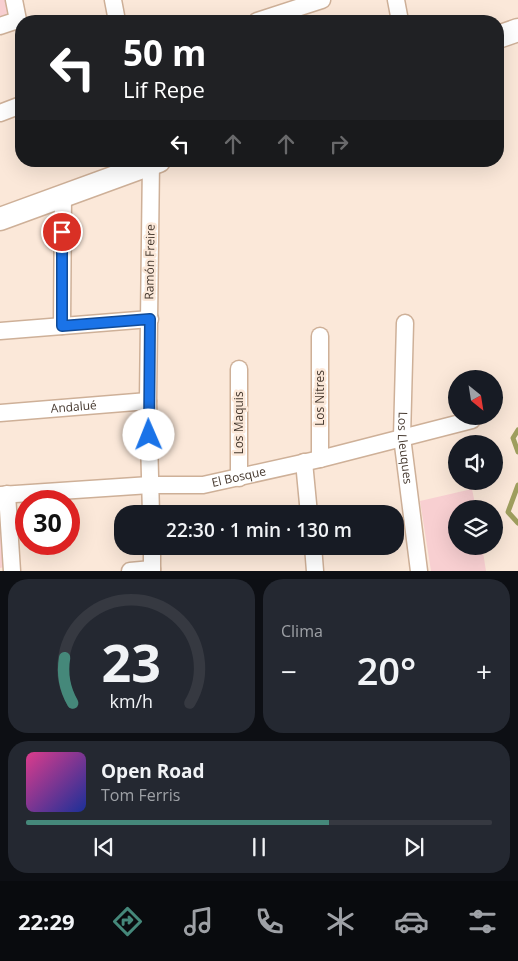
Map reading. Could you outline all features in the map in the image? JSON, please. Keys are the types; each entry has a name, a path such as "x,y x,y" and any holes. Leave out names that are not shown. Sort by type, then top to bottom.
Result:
{"street":[{"path":"14,0 17,15"},
{"path":"113,0 116,15"},
{"path":"276,15 322,0"},
{"path":"396,0 399,15"},
{"path":"0,26 15,21"},
{"path":"504,35 518,30"},
{"path":"0,113 15,107"},
{"path":"0,220 140,167"},
{"name":"Ramón Freire","path":"151,505 148,401 154,167"},
{"path":"62,326 63,195"},
{"path":"0,331 150,319"},
{"name":"Los Lleuques","path":"405,323 402,437 418,571"},
{"name":"Los Nitres","path":"310,505 320,336"},
{"name":"Los Maquis","path":"239,369 239,478"},
{"name":"Andalué","path":"0,413 148,401"},
{"name":"El Bosque","path":"4,495 150,485 202,485 312,461 451,425"},
{"path":"4,495 12,571"},
{"path":"130,571 152,570 152,555"},
{"path":"314,555 315,571"}],"shaded area":[{"path":"0,0 13,0 16,15 15,20 0,25"},
{"path":"472,490 474,500 448,500 448,555 483,555 486,571 431,571 420,501"},
{"path":"0,511 4,567 0,568"}],"waterway":[{"path":"518,430 513,438 518,452"},
{"path":"518,485 508,512 518,523"}],"route":[{"path":"62,232 62,326 150,319 149,435"}]}
